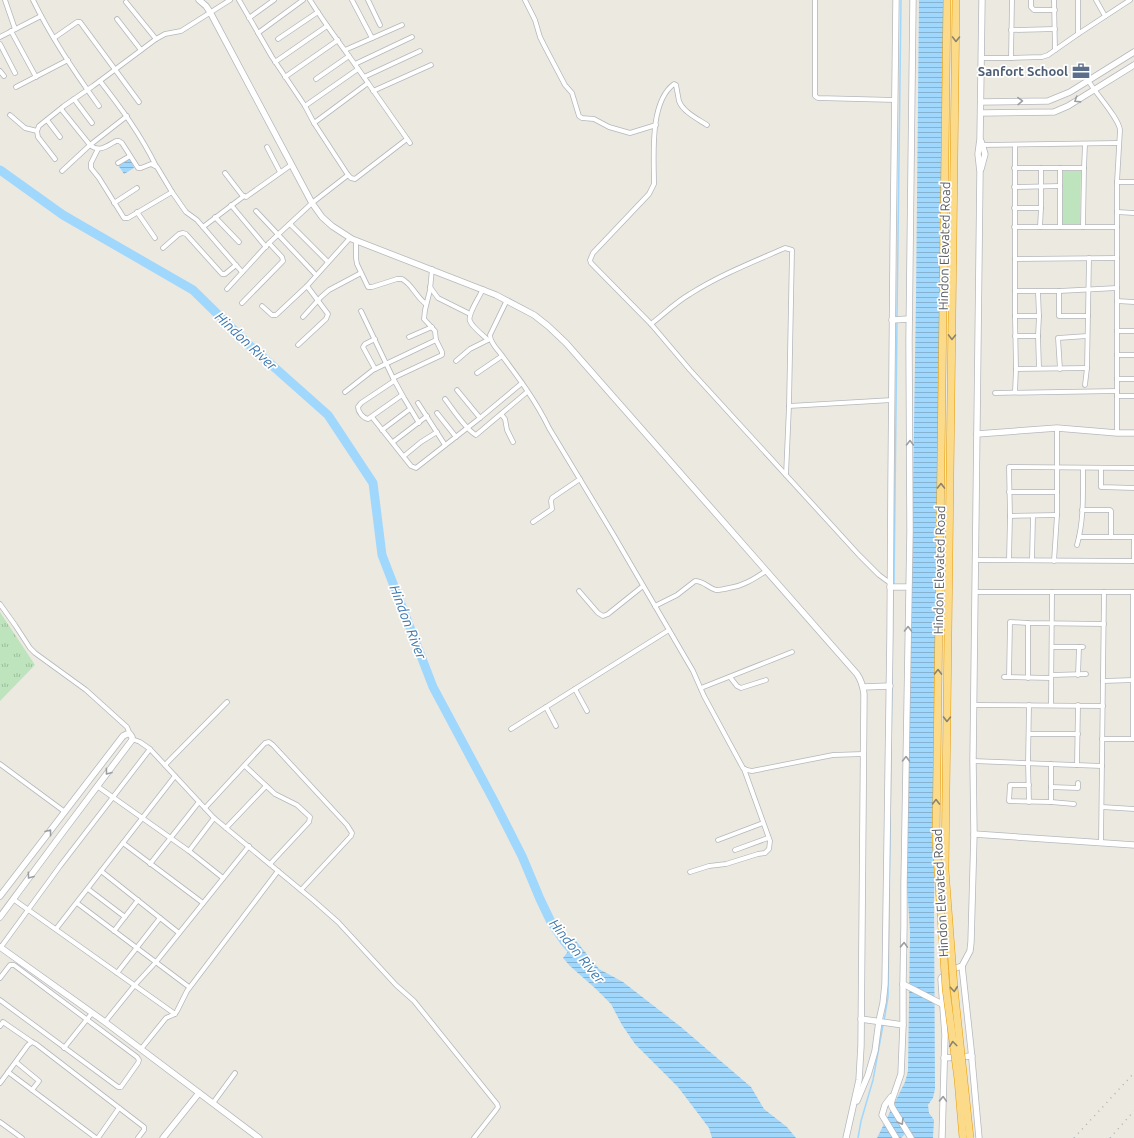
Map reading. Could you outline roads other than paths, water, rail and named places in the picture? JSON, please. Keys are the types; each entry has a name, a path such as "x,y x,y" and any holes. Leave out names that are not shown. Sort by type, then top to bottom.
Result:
{"highway":[{"name":"Hindon Elevated Road","path":"947,0 936,841 946,990 958,1079 963,1138"},
{"name":"Hindon Elevated Road","path":"956,0 945,870 954,988 970,1138"}],"street":[{"path":"5,0 13,30 36,77"},
{"path":"33,0 54,38 99,106"},
{"path":"200,0 210,12 290,165 322,217 332,226 356,241 432,269 507,300 534,315 548,326 566,343 857,674 863,687 860,1069 859,1080 846,1138"},
{"path":"55,159 38,137 37,131 39,126 156,39 165,34 181,30 230,0"},
{"path":"239,0 285,78 305,106 348,175 355,179 408,141 310,0"},
{"path":"249,18 274,0"},
{"path":"258,33 303,0"},
{"path":"352,0 372,38"},
{"path":"368,0 380,25"},
{"path":"525,0 535,20 540,37 545,47 572,93 579,116 582,118 594,119 609,127 630,133 656,125"},
{"path":"815,0 814,96 818,98 895,100"},
{"path":"853,1106 860,1096 875,1051 885,984 890,686 896,0"},
{"path":"911,1138 891,1103 901,1074 905,985 904,884 910,531 907,320 913,0"},
{"path":"979,1138 962,966 970,951 971,942 974,834 973,761 980,172 978,154 981,113 982,0"},
{"path":"1011,58 1012,0"},
{"path":"1032,0 1031,7 1034,10 1055,10"},
{"path":"1054,0 1055,50"},
{"path":"1078,0 1078,34"},
{"path":"1096,0 1105,16"},
{"path":"981,58 1042,57 1130,0"},
{"path":"126,2 156,39"},
{"path":"278,39 318,12"},
{"path":"1,35 41,16"},
{"path":"117,19 141,50"},
{"path":"54,38 77,22 80,22 139,102"},
{"path":"345,50 402,25"},
{"path":"275,62 327,26"},
{"path":"1011,30 1055,29"},
{"path":"355,64 412,37"},
{"path":"285,78 338,40"},
{"path":"0,44 15,73"},
{"path":"364,77 420,51"},
{"path":"981,102 1048,101 1070,92 1134,52"},
{"path":"316,79 349,56"},
{"path":"16,87 68,60"},
{"path":"373,91 431,65"},
{"path":"981,113 1054,112 1068,106 1134,65"},
{"path":"305,106 358,69"},
{"path":"0,71 4,76"},
{"path":"1088,80 1118,122 1120,130 1118,143 1117,182 1117,433"},
{"path":"100,81 127,116 156,166 186,212 197,220 242,272"},
{"path":"314,122 368,83"},
{"path":"707,125 684,108 680,102 676,85 674,84 668,89 658,111 656,125 654,150 654,188 593,253 590,260 591,263 651,324 690,370 875,572 891,585 908,587"},
{"path":"74,99 92,123"},
{"path":"61,109 90,145 94,149 98,150"},
{"path":"10,115 23,126 37,131"},
{"path":"62,170 90,145 127,116"},
{"path":"47,120 60,138"},
{"path":"980,139 986,154 980,172"},
{"path":"156,166 151,164 139,168 136,166 122,143 119,141 98,150 91,163 91,168 124,218 128,218 172,192"},
{"path":"982,145 1118,143"},
{"path":"1083,227 1085,144"},
{"path":"1015,145 1015,392"},
{"path":"267,147 280,172"},
{"path":"118,163 130,156"},
{"path":"203,227 231,205 244,196 247,196 290,165"},
{"path":"1014,168 1084,168"},
{"path":"1040,227 1042,168"},
{"path":"1060,168 1060,227"},
{"path":"225,173 244,196"},
{"path":"227,289 278,235 312,203 348,175"},
{"path":"1117,182 1134,182"},
{"path":"1014,187 1060,186"},
{"path":"114,203 137,188"},
{"path":"231,205 268,245 282,257 283,261 242,303"},
{"path":"1014,208 1041,208"},
{"path":"256,211 316,275"},
{"path":"137,212 155,238"},
{"path":"1117,212 1134,213"},
{"path":"215,217 239,242"},
{"path":"290,224 328,262"},
{"path":"1014,227 1117,227"},
{"path":"163,248 179,234 183,233 186,234 223,274 226,274 236,264"},
{"path":"262,306 275,316 307,286 350,238"},
{"path":"356,241 356,261 368,286 370,287 397,279 404,280 426,304"},
{"path":"651,324 688,295 705,285 785,248 790,249 792,252 792,268 786,476"},
{"path":"1015,258 1117,258"},
{"path":"1085,385 1087,368 1089,258"},
{"path":"402,395 368,419 364,418 358,410 361,403 394,379 442,356 442,352 436,340 435,331 424,319 432,269"},
{"path":"303,317 329,290 361,273"},
{"path":"298,345 328,316 328,312 307,286"},
{"path":"430,287 438,298 470,314"},
{"path":"1015,291 1059,292 1117,288"},
{"path":"483,290 470,314 470,321 489,339 540,410 549,428 655,606 693,672 743,768 763,823 770,845 769,849 765,852 726,864 709,866 690,872"},
{"path":"1038,292 1039,368"},
{"path":"1059,292 1059,316 1088,316"},
{"path":"456,361 470,349 489,339 507,300"},
{"path":"1117,301 1134,302"},
{"path":"361,311 402,395 418,423"},
{"path":"1015,316 1039,316"},
{"path":"894,320 907,320"},
{"path":"409,337 432,327"},
{"path":"1117,330 1134,331"},
{"path":"1015,336 1038,336"},
{"path":"1060,369 1058,338 1087,336"},
{"path":"375,339 365,344 363,347 375,369"},
{"path":"345,392 375,369 436,340"},
{"path":"1117,355 1134,355"},
{"path":"477,373 502,356"},
{"path":"1016,369 1087,368"},
{"path":"1117,378 1134,379"},
{"path":"372,416 411,466 416,468 522,384"},
{"path":"457,390 480,418"},
{"path":"445,399 468,428 474,434 477,434 528,392"},
{"path":"995,393 1117,393 1134,396"},
{"path":"789,406 892,400"},
{"path":"418,403 445,445"},
{"path":"382,430 410,409"},
{"path":"437,413 456,437"},
{"path":"501,414 505,420 507,430 513,442"},
{"path":"393,442 427,416"},
{"path":"977,434 1057,428 1134,433"},
{"path":"1054,561 1057,515 1057,428"},
{"path":"404,456 421,442 437,432"},
{"path":"1009,560 1009,467 1134,468"},
{"path":"1077,545 1082,510 1083,468"},
{"path":"1101,468 1101,487 1134,488"},
{"path":"533,522 552,509 552,498 580,479"},
{"path":"1009,492 1056,492"},
{"path":"1082,510 1112,511 1112,537"},
{"path":"1010,516 1057,515"},
{"path":"1032,560 1033,516"},
{"path":"976,560 1134,561 1134,537 1079,537"},
{"path":"655,606 677,595 696,581 701,582 715,590 733,588 748,582 766,570"},
{"path":"578,591 598,613 603,616 608,614 643,586"},
{"path":"975,592 1133,592 1133,739 1102,739"},
{"path":"1051,706 1052,592"},
{"path":"1101,843 1104,592"},
{"path":"0,604 30,648 92,695 127,727 131,737"},
{"path":"1086,674 1028,678 1007,677 1010,622 1104,624"},
{"path":"1028,623 1028,678"},
{"path":"510,729 669,630"},
{"path":"1052,647 1081,647 1078,674"},
{"path":"701,688 792,652"},
{"path":"730,677 736,686 741,688 766,680"},
{"path":"1103,681 1133,680"},
{"path":"863,687 890,686"},
{"path":"576,689 587,711"},
{"path":"165,764 227,702"},
{"path":"974,705 1103,706"},
{"path":"1029,705 1029,802"},
{"path":"1076,765 1078,705"},
{"path":"546,707 556,726"},
{"path":"0,896 123,736 127,734 150,749 214,818 338,922 396,985 414,1001 495,1101 498,1107 474,1138"},
{"path":"1028,734 1078,734"},
{"path":"0,917 98,786 131,737"},
{"path":"205,808 265,743 271,743 352,831 351,836 301,890"},
{"path":"150,749 0,947 105,1022 259,1138"},
{"path":"743,768 752,771 828,756 863,754"},
{"path":"973,761 1102,766"},
{"path":"0,764 65,812"},
{"path":"1051,764 1051,802"},
{"path":"245,766 279,797 300,806 310,819 309,822 270,864"},
{"path":"56,929 175,776"},
{"path":"1051,787 1078,788 1078,783"},
{"path":"1029,784 1010,785 1008,800 1011,802 1051,802 1074,804"},
{"path":"98,786 224,878"},
{"path":"226,828 266,786"},
{"path":"150,864 199,802"},
{"path":"1102,808 1134,809"},
{"path":"189,851 214,818"},
{"path":"718,840 763,823"},
{"path":"974,834 1134,845"},
{"path":"735,850 768,838"},
{"path":"123,843 203,903"},
{"path":"105,1022 134,986 156,962 249,846"},
{"path":"101,871 179,933"},
{"path":"141,1049 166,1018 175,1014 189,987 278,871"},
{"path":"88,889 125,916"},
{"path":"14,899 175,1014"},
{"path":"114,931 138,900"},
{"path":"77,903 189,987"},
{"path":"117,973 160,918"},
{"path":"0,978 10,966 14,965 138,1058 138,1064 121,1087 116,1086 0,1000"},
{"path":"942,1138 944,1058 941,978 954,969 962,966"},
{"path":"905,985 941,1004"},
{"path":"64,1048 92,1013"},
{"path":"861,1019 903,1025"},
{"path":"0,1026 3,1022 36,1044 144,1128 138,1138"},
{"path":"0,1083 28,1045 32,1042"},
{"path":"944,1058 972,1056"},
{"path":"16,1062 39,1081 32,1090"},
{"path":"8,1072 97,1138 119,1108"},
{"path":"213,1103 235,1073"},
{"path":"163,1138 199,1093"},
{"path":"894,1093 883,1108 883,1117 896,1138"},
{"path":"0,1122 22,1138"}],"water":[{"path":"919,0 946,0 942,577 934,899 935,1089 933,1098 928,1105 929,1113 934,1120 933,1138 913,1138 913,1135 906,1133 901,1138 877,1138 905,1082 908,1071 910,932 905,854 909,745"},
{"path":"130,158 134,168 124,174 118,165"},
{"path":"576,941 599,969 623,982 681,1027 751,1087 764,1109 787,1127 796,1138 712,1138 709,1128 678,1087 635,1044 622,1025 611,1004 563,958"}],"waterway":[{"path":"897,318 901,0"},
{"name":"Hindon River","path":"0,170 63,215 193,290 248,344 328,415 373,483 382,555 433,687 522,856 551,922 564,941 578,957"},
{"path":"894,585 897,321"},
{"path":"884,1021 888,997 893,589"},
{"path":"858,1138 861,1121 873,1080 883,1025"}],"railway":[{"path":"1074,1138 1134,1073"},
{"path":"1110,1138 1134,1111"}],"place":[{"name":"Sanfort School","path":"1081,71"}]}
